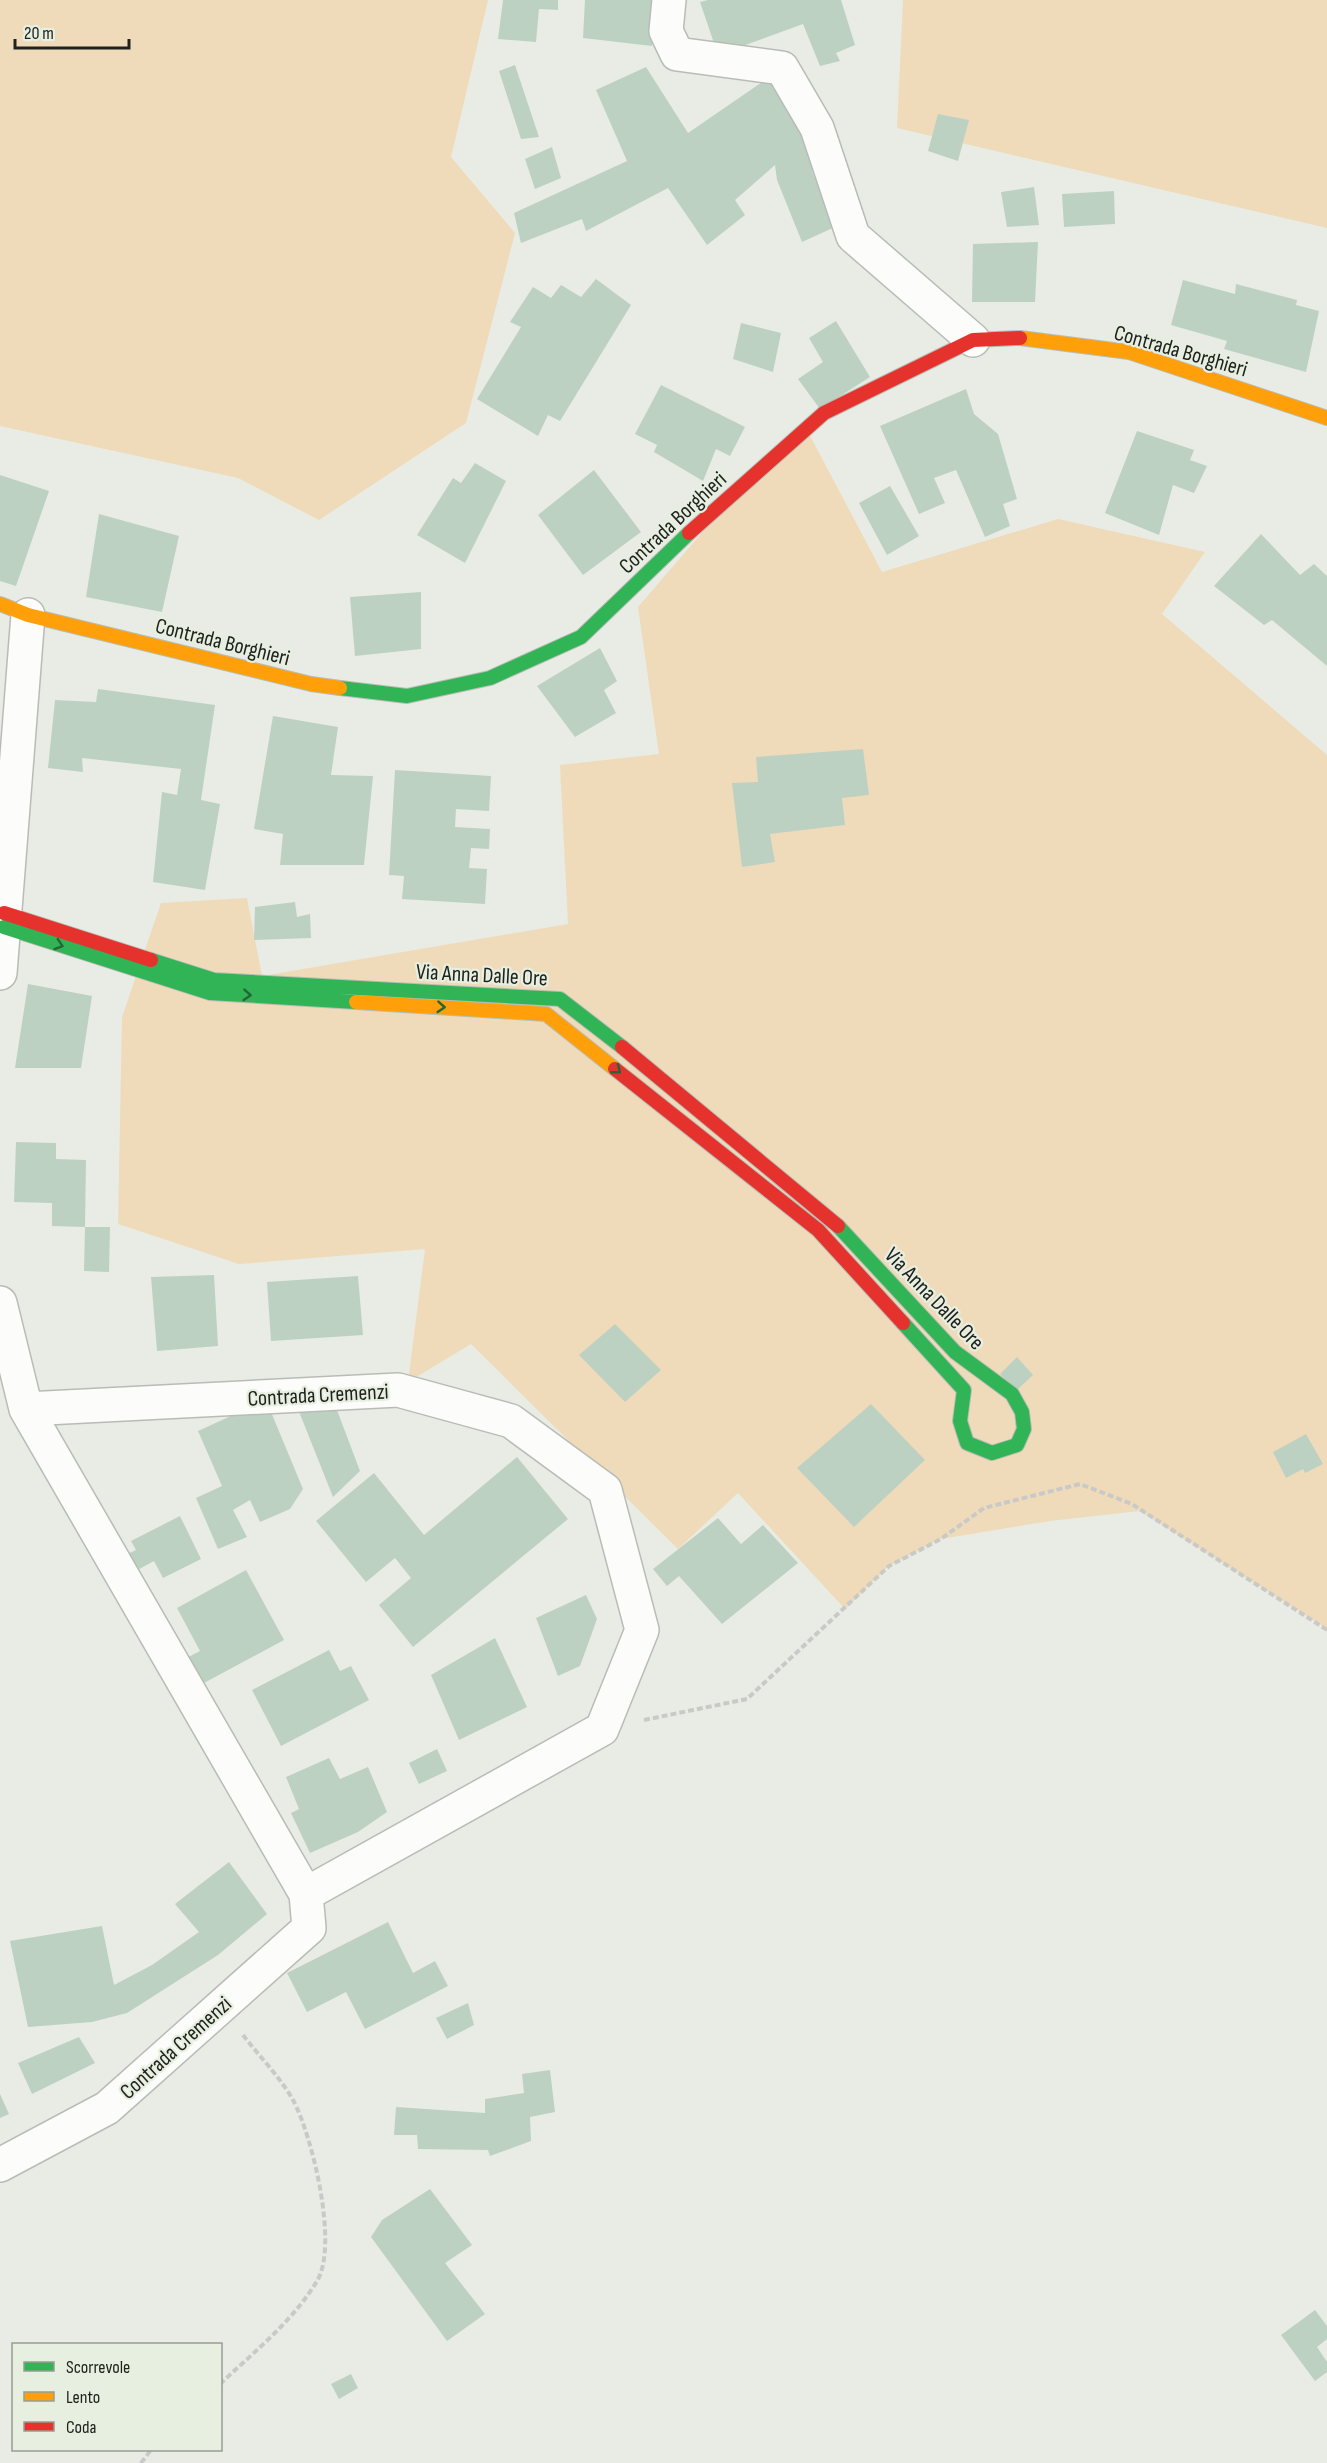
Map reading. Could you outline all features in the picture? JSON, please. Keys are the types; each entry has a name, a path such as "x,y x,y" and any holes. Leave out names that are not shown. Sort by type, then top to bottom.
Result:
{"street":[{"path":"669,0 666,31 677,54 782,68 817,128 853,236 973,340"},
{"name":"Contrada Borghieri","path":"14,610 311,684 407,696 490,678 581,637 704,519 824,413 973,340 1014,337 1129,352 1327,418"},
{"path":"0,972 4,920 14,610"},
{"name":"Via Anna Dalle Ore","path":"4,920 213,980 560,999 632,1054 831,1220 955,1352 1012,1394 1022,1412 1024,1429 1017,1445 1003,1452 986,1454 967,1443 960,1421 964,1390 818,1230 546,1014 210,993 4,920"},
{"name":"Contrada Cremenzi","path":"0,1304 26,1409 306,1894 309,1928 107,2108 0,2165"},
{"name":"Contrada Cremenzi","path":"26,1409 398,1390 512,1421 604,1490 642,1630 602,1729"},
{"path":"306,1894 602,1729"}],"path":[{"path":"602,1729 747,1699 890,1566 941,1539 984,1508 1080,1484 1132,1504 1327,1630"},
{"path":"221,2006 293,2100 320,2180 326,2237 318,2279 278,2329 222,2382"},
{"path":"141,2463 150,2451"}],"shaded area":[{"path":"0,0 488,0 451,157 515,233 466,423 319,520 238,478 0,426"},
{"path":"903,0 1327,0 1327,228 897,128"},
{"path":"807,430 882,572 1058,519 1205,552 1162,614 1327,755 1327,1629 1140,1511 1050,1521 941,1539 889,1566 845,1609 738,1493 678,1549 471,1344 408,1382 425,1249 239,1264 118,1224 122,1017 161,903 247,898 262,976 568,924 560,765 659,754 638,607 737,492"}],"building":[{"path":"503,0 558,0 558,10 539,9 536,42 498,39"},
{"path":"585,0 657,0 652,46 583,38"},
{"path":"708,0 841,0 855,45 836,53 840,61 820,66 803,24 718,55 700,2"},
{"path":"515,65 539,137 521,139 499,71"},
{"path":"646,67 688,133 768,78 810,134 821,168 812,171 835,227 802,242 777,180 775,165 735,200 745,215 707,245 668,188 586,231 582,219 521,243 514,213 627,161 596,90"},
{"path":"938,114 969,120 958,161 928,151"},
{"path":"552,147 561,178 535,189 525,159"},
{"path":"1034,187 1039,225 1007,227 1001,192"},
{"path":"1114,191 1115,224 1064,227 1062,194"},
{"path":"1038,242 1035,302 972,302 973,244"},
{"path":"596,279 631,305 560,421 548,415 538,436 477,399 521,327 510,322 533,287 551,298 561,285 581,297"},
{"path":"1183,280 1235,294 1236,284 1297,300 1296,305 1319,311 1306,372 1224,349 1227,341 1171,325"},
{"path":"836,321 870,377 820,409 798,379 823,362 809,338"},
{"path":"741,323 781,333 773,372 733,359"},
{"path":"661,385 745,427 730,456 716,449 703,481 654,452 657,445 635,434"},
{"path":"966,389 974,414 998,434 1017,499 1003,504 1010,526 985,537 956,470 934,478 945,503 919,514 880,426"},
{"path":"1137,431 1194,450 1190,460 1207,466 1194,493 1173,485 1159,535 1105,513"},
{"path":"475,463 506,481 465,563 417,535 453,478 461,483"},
{"path":"594,470 641,532 583,575 538,515"},
{"path":"0,475 49,491 16,586 0,581"},
{"path":"890,486 919,536 887,555 859,503"},
{"path":"99,514 179,536 162,612 86,597"},
{"path":"1261,534 1300,575 1314,564 1327,576 1327,666 1272,620 1264,625 1214,586"},
{"path":"421,592 421,649 355,656 350,597"},
{"path":"600,648 617,681 604,690 616,713 575,737 537,686"},
{"path":"98,689 215,705 201,800 220,804 205,890 153,882 162,792 177,795 181,769 82,758 83,772 48,768 55,700 96,702"},
{"path":"273,716 338,727 331,775 373,776 364,865 280,865 283,834 254,829"},
{"path":"863,749 869,795 842,798 845,825 770,834 775,862 742,867 732,783 758,782 756,757"},
{"path":"395,770 491,776 489,811 456,809 455,827 490,829 489,849 471,848 469,868 487,869 485,904 402,899 404,876 389,875"},
{"path":"295,902 297,917 310,914 311,938 254,940 255,907"},
{"path":"28,984 92,996 81,1068 15,1068"},
{"path":"16,1142 56,1143 56,1159 86,1160 85,1227 52,1226 52,1203 14,1202"},
{"path":"85,1227 110,1227 109,1272 84,1271"},
{"path":"214,1275 218,1346 157,1351 151,1277"},
{"path":"358,1276 363,1335 271,1341 267,1282"},
{"path":"615,1324 661,1370 625,1402 579,1355"},
{"path":"1017,1357 1033,1375 1016,1391 1000,1374"},
{"path":"329,1389 360,1471 333,1497 292,1394"},
{"path":"266,1400 303,1489 290,1509 260,1522 250,1500 233,1510 247,1537 218,1549 196,1498 222,1486 198,1431"},
{"path":"871,1404 925,1460 854,1527 797,1468"},
{"path":"1306,1434 1323,1464 1305,1473 1303,1469 1286,1478 1273,1452"},
{"path":"517,1457 568,1519 413,1647 379,1605 411,1578 395,1558 366,1582 316,1521 374,1473 424,1535"},
{"path":"180,1516 201,1559 163,1578 154,1561 130,1574 121,1557 136,1550 131,1541"},
{"path":"718,1518 741,1544 763,1525 798,1563 722,1624 679,1576 667,1586 653,1569"},
{"path":"246,1570 284,1640 191,1690 177,1663 200,1651 177,1608"},
{"path":"586,1595 597,1619 580,1666 558,1676 536,1618"},
{"path":"495,1638 527,1707 459,1740 431,1675"},
{"path":"329,1650 340,1671 351,1666 369,1700 281,1746 252,1690"},
{"path":"437,1749 447,1771 419,1784 409,1763"},
{"path":"329,1758 340,1779 368,1767 387,1812 358,1832 310,1853 291,1813 299,1809 286,1777"},
{"path":"229,1862 267,1914 218,1955 127,2013 92,2022 28,2027 10,1941 102,1926 114,1985 152,1965 199,1932 175,1904"},
{"path":"388,1922 413,1973 435,1961 448,1986 365,2029 346,1992 307,2012 287,1973"},
{"path":"468,2003 474,2025 447,2039 436,2018"},
{"path":"79,2037 95,2063 32,2094 18,2063"},
{"path":"550,2070 555,2112 530,2117 531,2141 490,2156 488,2150 418,2149 417,2135 394,2135 396,2107 485,2113 485,2099 524,2093 522,2074"},
{"path":"0,2094 9,2114 0,2118"},
{"path":"430,2189 472,2245 445,2263 485,2314 447,2341 371,2237 382,2220"},
{"path":"1315,2310 1327,2326 1327,2339 1317,2347 1327,2362 1327,2372 1315,2381 1281,2335"},
{"path":"351,2374 358,2388 339,2399 331,2384"}],"traffic: fast":[{"path":"340,688 407,696 490,678 581,637 689,533"},
{"path":"4,927 210,993 356,1002"},
{"path":"151,960 214,980 560,999 622,1047"},
{"path":"838,1226 955,1352 1012,1394 1022,1412 1024,1429 1017,1445 992,1453 967,1443 960,1421 964,1390 903,1323"}],"traffic: slow":[{"path":"1020,338 1129,352 1327,418"},
{"path":"0,604 28,615 311,684 340,688"},
{"path":"356,1002 546,1014 615,1069"}],"traffic: jam":[{"path":"689,533 824,413 973,340 1020,338"},
{"path":"4,913 151,960"},
{"path":"622,1047 838,1226"},
{"path":"615,1069 818,1230 903,1323"}]}
